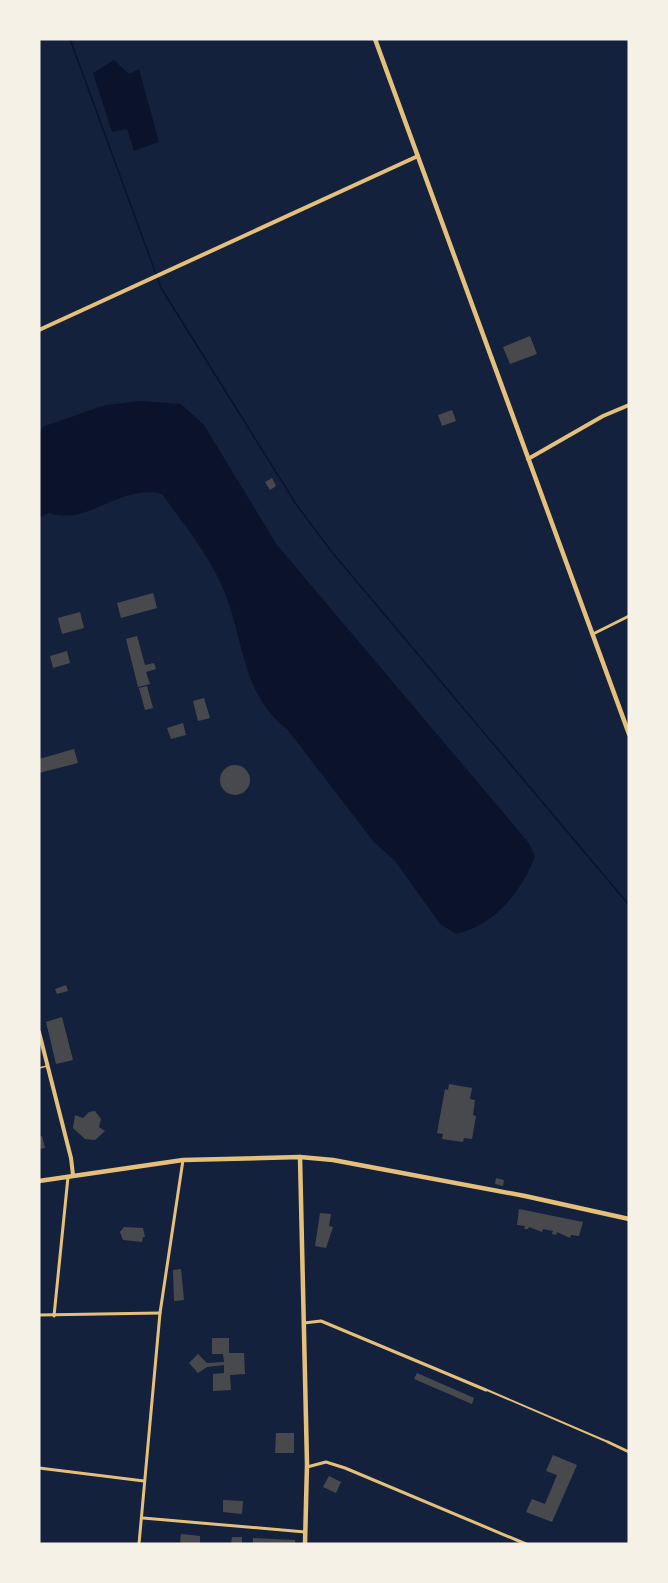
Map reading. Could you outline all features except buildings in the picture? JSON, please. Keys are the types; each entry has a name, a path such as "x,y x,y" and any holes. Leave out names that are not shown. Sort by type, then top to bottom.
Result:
{"main road":[{"path":"375,39 629,734"},
{"path":"39,1181 183,1160 300,1157 333,1160 525,1196 629,1219"},
{"path":"300,1157 307,1467 305,1544"}],"street":[{"path":"39,330 418,156"},
{"path":"527,459 603,416 629,405"},
{"path":"592,635 629,616"},
{"path":"39,1032 71,1158 54,1316"},
{"path":"139,1544 160,1313 183,1160"},
{"path":"39,1315 160,1313"},
{"path":"304,1323 321,1321 629,1452"},
{"path":"307,1467 326,1462 345,1468 526,1544"},
{"path":"39,1468 144,1480"},
{"path":"142,1517 305,1532"}],"lane":[{"path":"39,1068 48,1066"}],"water":[{"path":"114,60 129,74 139,69 159,142 134,151 127,129 112,132 93,73"},
{"path":"141,401 181,404 204,425 277,545 529,843 535,857 522,883 505,906 483,923 456,934 440,924 395,861 373,841 287,729 262,702 247,669 233,616 215,571 162,494 147,492 132,494 77,514 63,516 49,513 39,517 39,437 42,427 105,405"}],"waterway":[{"path":"70,39 161,288 296,504 331,551 629,905"}]}
